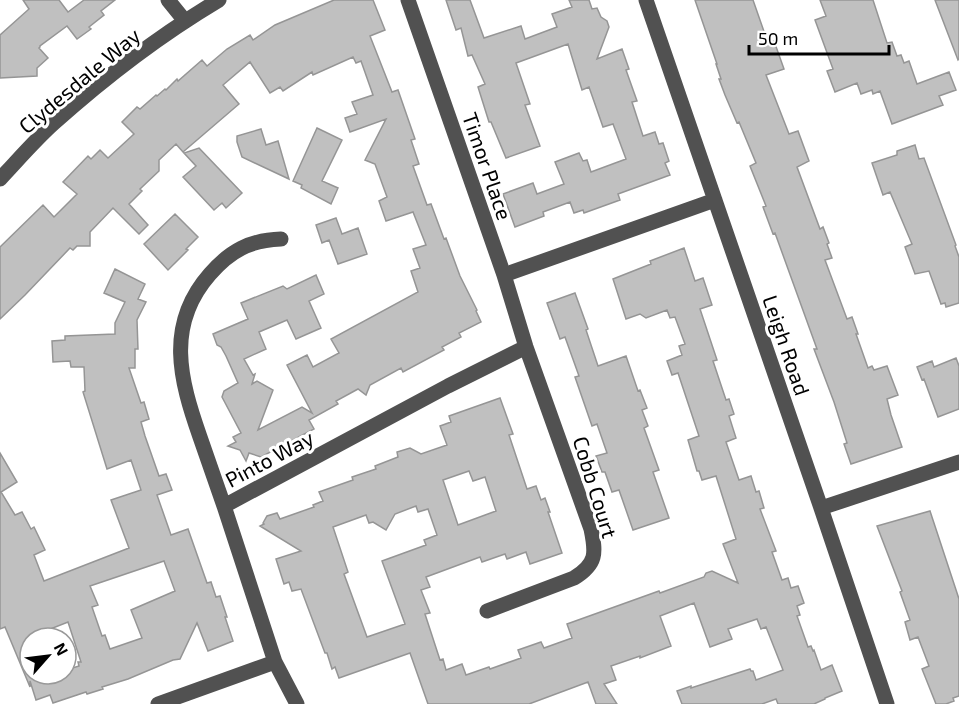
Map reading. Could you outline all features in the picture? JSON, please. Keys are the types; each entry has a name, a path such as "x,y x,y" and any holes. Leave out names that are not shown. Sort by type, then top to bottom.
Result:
{"street":[{"path":"168,0 185,21"},
{"name":"Clydesdale Way","path":"0,178 53,124 102,82 185,21 219,0"},
{"name":"Timor Place","path":"408,0 504,274 526,347"},
{"name":"Leigh Road","path":"646,0 887,704"},
{"path":"504,274 715,200"},
{"path":"224,506 182,379 180,347 183,323 190,303 201,284 217,266 234,252 249,244 281,239"},
{"name":"Pinto Way","path":"297,704 275,662 224,506 448,386 526,347"},
{"name":"Cobb Court","path":"487,611 574,578 585,571 593,561 595,546 591,529 526,347"},
{"path":"821,508 959,462"},
{"path":"158,704 275,662"}],"building":[{"path":"23,0 59,0 68,12 84,0 115,0 101,11 104,15 89,27 91,29 77,39 67,26 40,46 39,48 48,58 37,68 37,76 0,78 0,35 29,9"},
{"path":"334,0 373,0 385,30 370,36 392,92 398,90 415,139 411,140 419,164 413,166 427,205 431,204 481,322 459,333 461,337 442,347 444,350 403,372 401,368 370,385 366,395 358,389 336,401 338,404 309,420 314,429 261,457 249,453 246,461 240,450 228,446 236,442 233,437 241,433 222,397 224,391 238,383 213,334 248,319 241,303 283,286 287,289 316,275 324,294 309,301 321,328 296,339 287,320 259,332 266,349 244,359 253,375 255,374 252,384 257,381 273,390 258,430 302,407 312,413 287,365 307,355 313,367 339,353 331,339 418,292 411,271 420,268 413,249 426,245 413,212 386,221 379,201 387,197 375,164 365,160 386,119 350,132 345,118 357,114 352,102 373,95 361,61 356,63 353,57 313,75 312,72 283,91 280,87 270,93 250,62 223,85 239,104 183,152 176,144 159,160 159,171 140,189 142,191 129,204 148,225 139,234 113,208 90,232 90,246 77,246 73,250 70,248 0,319 0,247 43,205 54,217 77,194 63,182 88,156 91,159 100,150 108,158 134,134 122,122 137,107 140,109 202,60 207,66 227,49 250,35 253,40 275,25"},
{"path":"446,0 470,0 484,38 521,26 525,39 557,27 552,14 572,7 569,0 589,0 592,9 597,8 609,27 597,59 622,49 629,69 626,70 637,101 632,102 643,136 655,132 659,144 663,143 669,161 665,163 670,175 618,194 620,200 584,213 583,210 574,213 570,202 543,212 544,216 515,227 503,194 533,183 537,194 564,184 555,162 579,153 583,161 587,160 591,172 626,159 613,124 603,127 589,87 582,90 568,44 516,63 530,104 525,105 540,146 506,158 491,122 489,122 478,87 485,84 472,55 468,56 461,28 456,30"},
{"path":"695,0 753,0 768,43 774,41 784,69 766,75 789,134 798,131 809,161 797,167 820,229 823,227 829,243 827,244 832,258 825,260 847,319 852,317 868,368 872,366 874,370 887,366 898,395 887,399 902,447 851,464 834,402 814,349 817,349 775,233 773,234 763,207 766,206 750,166 756,163 719,79 721,79 717,64"},
{"path":"820,0 873,0 887,43 892,42 897,56 901,55 904,63 909,61 917,84 949,72 956,90 939,96 943,105 892,124 880,91 873,94 872,90 861,94 857,83 835,92 827,71 833,69 815,20 826,16"},
{"path":"935,0 959,0 958,60"},
{"path":"317,128 342,140 322,181 338,188 331,204 301,188 302,185 293,181"},
{"path":"261,129 266,145 278,141 289,179 242,157 237,136"},
{"path":"915,145 919,159 924,158 959,257 959,303 946,307 945,303 941,304 929,271 915,274 905,247 912,244 890,192 883,195 872,163 897,155 897,151"},
{"path":"199,148 242,193 226,208 222,203 214,210 183,177 196,166 184,153"},
{"path":"175,214 198,237 168,270 144,244"},
{"path":"336,218 342,234 358,228 367,254 338,264 329,240 322,243 316,225"},
{"path":"684,248 695,281 703,278 712,305 700,309 717,360 713,361 726,400 729,399 734,414 729,416 736,438 726,442 739,480 751,476 756,492 759,491 764,508 760,509 776,551 772,552 782,580 788,578 791,588 798,586 804,603 797,606 800,615 797,616 808,647 811,646 814,650 821,670 832,665 842,691 814,704 778,704 776,699 762,704 682,704 677,691 691,686 691,688 750,669 756,680 783,670 766,627 761,629 757,619 728,629 732,639 710,647 694,603 660,616 671,646 611,666 616,680 604,684 617,704 596,704 588,682 529,704 428,704 410,653 339,678 335,667 332,669 327,653 325,653 301,589 292,591 289,582 284,584 276,559 301,551 260,526 264,524 267,516 277,513 280,519 314,507 313,505 323,501 319,492 376,469 375,466 398,457 397,452 410,448 421,454 447,445 440,426 451,422 449,416 500,398 513,434 509,435 527,489 536,486 541,500 545,498 562,553 530,564 526,552 507,559 505,554 482,562 480,557 426,577 430,587 421,590 430,613 425,614 440,660 443,659 446,670 462,664 466,675 521,658 518,650 541,642 544,648 572,638 567,624 704,577 706,573 712,571 738,583 723,544 736,539 716,476 702,480 697,471 688,440 699,436 678,373 672,375 667,361 682,355 679,346 685,344 675,317 670,318 667,310 646,318 640,314 626,319 613,279 651,264 650,261","holes":["469,471 473,481 485,477 496,511 458,525 443,480","416,506 418,512 428,509 437,535 424,540 426,545 382,561 405,624 367,637 344,574 348,572 333,527 366,515 369,523 373,522 386,530 395,514"]},
{"path":"115,269 145,284 138,299 146,302 137,320 138,349 135,349 135,368 129,368 149,419 141,422 159,476 166,474 172,490 157,495 171,535 188,529 207,583 211,582 216,597 220,596 233,641 208,651 197,623 180,659 87,694 86,692 53,703 50,695 36,700 32,686 78,686 78,662 81,662 78,653 78,626 69,626 68,622 58,626 18,626 18,658 5,627 0,629 0,453 17,482 1,492 15,515 22,512 31,529 34,527 45,550 34,555 44,581 129,548 111,500 141,490 131,460 107,469 83,392 85,391 84,367 71,367 70,361 53,362 52,341 65,340 65,336 115,334 115,323 125,302 104,293","holes":["164,561 175,591 131,610 142,638 110,649 105,635 102,636 92,607 98,605 90,586"]},
{"path":"575,293 598,366 626,356 638,391 640,390 647,408 642,410 648,426 644,428 659,470 653,472 669,518 633,530 619,490 612,492 605,472 602,472 596,456 607,453 597,424 592,426 575,377 579,376 565,337 560,339 547,303"},
{"path":"956,358 959,366 959,409 938,417 924,379 922,380 917,367 932,361 934,367"},
{"path":"930,511 959,599 959,696 946,704 936,704 922,669 929,666 918,637 910,640 905,622 910,620 900,592 902,591 877,526"}]}
